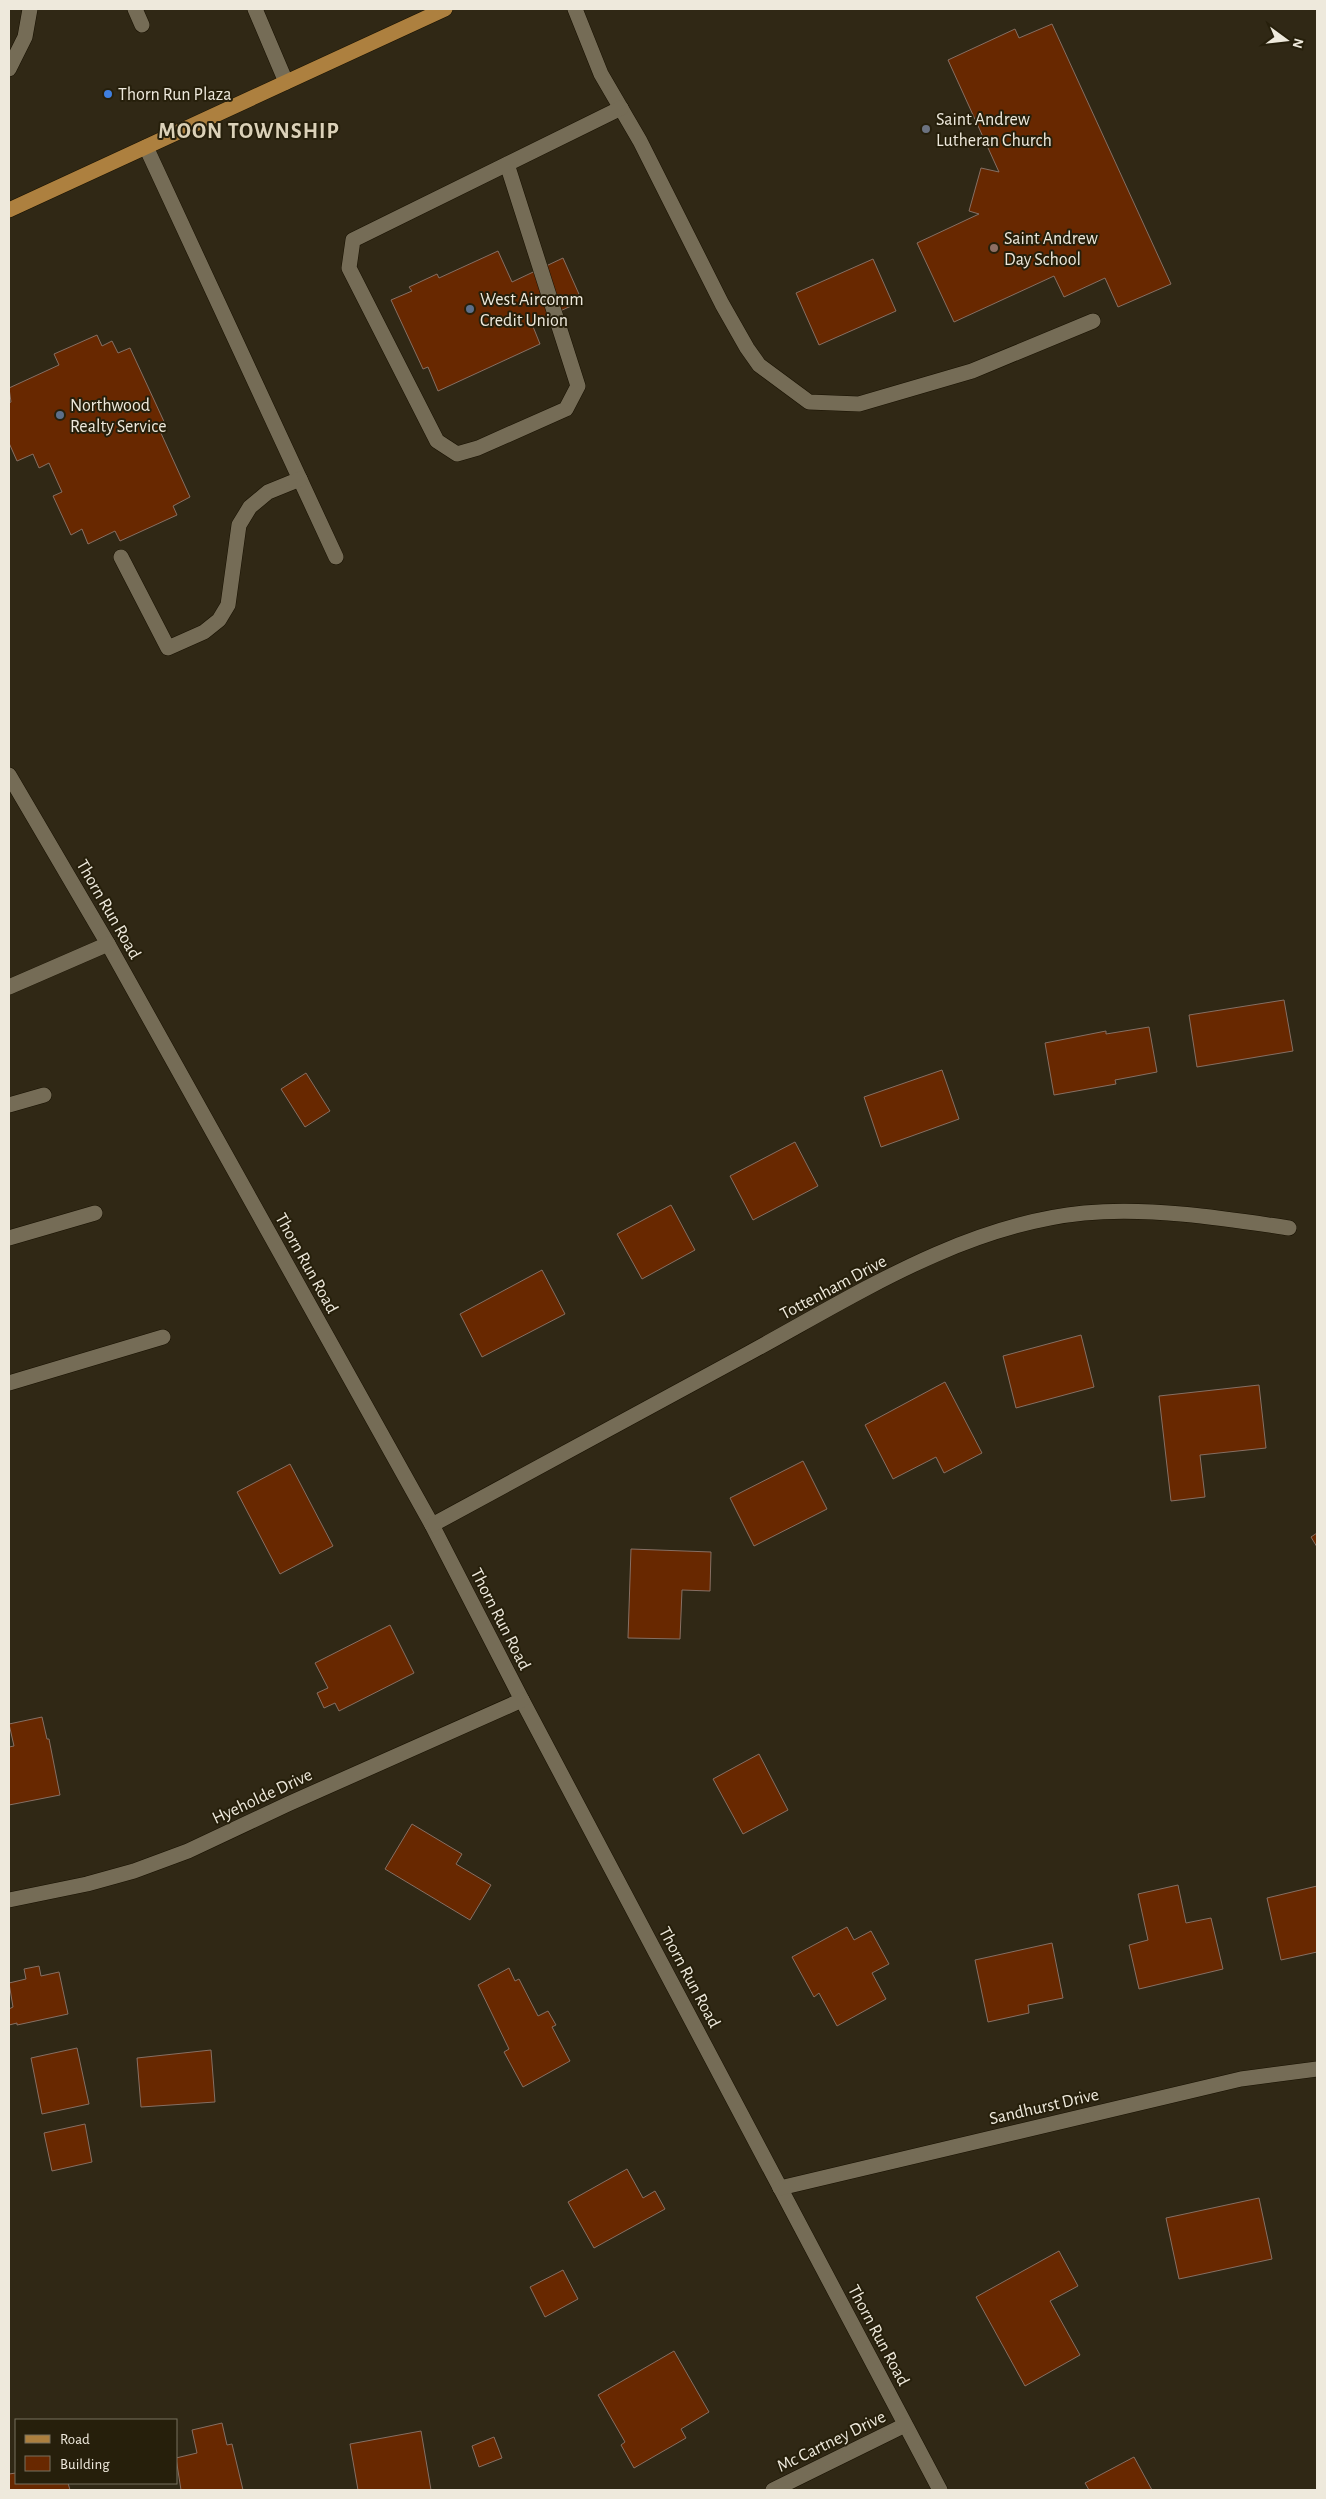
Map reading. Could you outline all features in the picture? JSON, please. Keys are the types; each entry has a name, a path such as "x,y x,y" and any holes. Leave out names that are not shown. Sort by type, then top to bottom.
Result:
{"main road":[{"path":"9,210 444,9"}],"street":[{"path":"9,67 24,37 30,9"},
{"path":"135,9 142,25"},
{"path":"255,9 286,82"},
{"path":"575,9 601,74 640,141 722,304 747,348 759,365 809,402 858,404 972,370 1093,321"},
{"path":"507,164 578,386 566,409 478,448 457,454 437,441 349,268 353,240 507,164 621,108"},
{"path":"146,147 336,558"},
{"path":"121,557 168,648 204,632 219,620 228,605 239,525 250,507 268,492 300,479"},
{"name":"Thorn Run Road","path":"9,775 108,944 432,1525 522,1700 940,2490"},
{"path":"9,987 108,944"},
{"path":"9,1105 44,1095"},
{"name":"Tottenham Drive","path":"432,1525 848,1299 963,1243 1006,1229 1084,1213 1126,1212 1175,1215 1228,1219 1289,1228"},
{"path":"9,1238 95,1213"},
{"path":"9,1383 163,1336"},
{"name":"Hyeholde Drive","path":"9,1900 87,1884 134,1871 188,1851 288,1804 522,1700"},
{"name":"Sandhurst Drive","path":"780,2188 1241,2079 1317,2068"},
{"name":"Mc Cartney Drive","path":"773,2490 905,2425"}],"building":[{"path":"1052,24 1171,284 1118,307 1105,278 1064,297 1054,276 954,322 917,243 979,214 969,211 981,168 999,172 948,60 1015,29 1019,38"},
{"path":"498,251 512,282 563,258 582,301 532,324 540,344 438,391 428,367 423,369 391,300 412,291 409,287 437,274 439,278"},
{"path":"873,259 896,311 819,345 796,293"},
{"path":"97,335 102,346 112,341 118,353 130,348 167,428 160,431 190,497 173,506 177,515 120,541 115,531 88,544 82,529 71,535 53,496 62,492 49,463 39,468 33,454 17,461 9,443 9,403 11,402 9,388 59,365 54,354"},
{"path":"1284,1000 1293,1051 1197,1067 1189,1015"},
{"path":"1149,1027 1157,1072 1115,1080 1116,1084 1054,1095 1045,1043 1106,1031 1106,1034"},
{"path":"942,1070 959,1119 881,1147 864,1097"},
{"path":"306,1073 330,1111 305,1127 281,1089"},
{"path":"795,1142 818,1186 753,1220 730,1176"},
{"path":"671,1205 695,1250 642,1279 617,1234"},
{"path":"542,1270 565,1314 482,1357 460,1314"},
{"path":"1081,1335 1094,1387 1016,1408 1003,1356"},
{"path":"945,1382 982,1453 944,1473 936,1457 893,1479 865,1425"},
{"path":"1259,1385 1266,1448 1200,1455 1205,1497 1171,1501 1159,1396"},
{"path":"803,1461 827,1509 754,1546 730,1498"},
{"path":"290,1464 333,1546 280,1574 237,1492"},
{"path":"1317,1533 1317,1547 1311,1537"},
{"path":"631,1549 711,1552 710,1591 682,1590 680,1639 628,1638"},
{"path":"390,1625 414,1673 339,1711 335,1703 324,1708 317,1693 328,1688 315,1663"},
{"path":"42,1717 47,1739 49,1739 60,1795 9,1805 9,1747 14,1746 9,1724"},
{"path":"759,1754 788,1810 743,1834 713,1779"},
{"path":"412,1824 462,1854 456,1864 491,1885 470,1920 385,1869"},
{"path":"1178,1885 1186,1923 1211,1918 1223,1969 1139,1989 1129,1945 1148,1940 1138,1894"},
{"path":"1317,1886 1317,1952 1281,1960 1267,1898"},
{"path":"847,1927 854,1940 871,1931 889,1964 872,1973 886,1999 837,2026 819,1993 814,1997 792,1957"},
{"path":"1052,1943 1063,1998 1028,2005 1029,2013 988,2022 975,1960"},
{"path":"39,1966 41,1976 59,1972 68,2014 9,2025 9,2009 13,2007 9,1983 26,1979 24,1969"},
{"path":"509,1968 515,1981 519,1979 538,2016 548,2011 556,2025 552,2027 570,2061 523,2087 504,2052 509,2049 478,1985"},
{"path":"77,2048 89,2104 42,2114 31,2058"},
{"path":"211,2050 215,2102 141,2107 137,2058"},
{"path":"85,2124 92,2162 52,2171 44,2133"},
{"path":"627,2169 643,2198 655,2191 665,2209 594,2248 568,2202"},
{"path":"1259,2198 1272,2259 1179,2279 1166,2218"},
{"path":"1059,2251 1078,2286 1050,2301 1080,2355 1025,2386 976,2297"},
{"path":"563,2270 578,2299 545,2317 530,2287"},
{"path":"674,2351 709,2412 681,2429 686,2438 634,2468 621,2445 625,2442 598,2395"},
{"path":"222,2423 227,2445 232,2444 243,2490 181,2490 178,2458 197,2453 192,2430"},
{"path":"421,2431 431,2490 358,2490 350,2444"},
{"path":"494,2437 502,2458 479,2467 472,2446"},
{"path":"1134,2457 1152,2490 1089,2490 1085,2483"},
{"path":"15,2473 15,2484 68,2484 70,2490 9,2490 9,2474"}],"place":[{"name":"Thorn Run Plaza","path":"108,94"},
{"name":"Saint Andrew Lutheran Church","path":"926,129"},
{"name":"Saint Andrew Day School","path":"994,248"},
{"name":"West Aircomm Credit Union","path":"470,309"},
{"name":"Northwood Realty Service","path":"60,415"}],"district":[{"name":"MOON TOWNSHIP","path":"249,130"}]}
